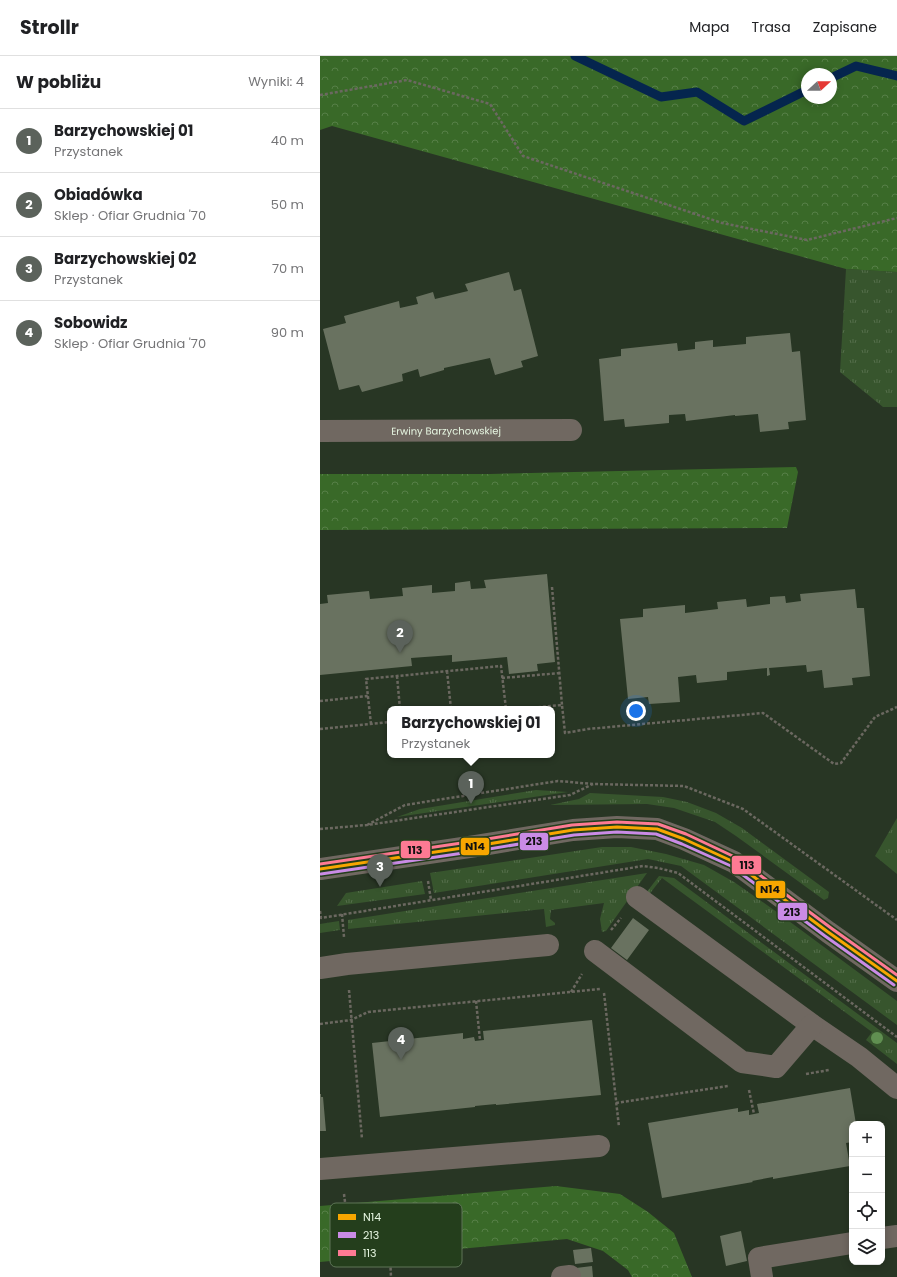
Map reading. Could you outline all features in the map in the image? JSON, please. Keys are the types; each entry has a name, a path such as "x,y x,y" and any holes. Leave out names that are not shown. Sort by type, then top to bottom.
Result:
{"street":[{"name":"Erwiny Barzychowskiej","path":"320,431 571,430"},
{"path":"320,869 572,830 617,826 657,829 684,839 734,862 828,932 897,980"},
{"path":"637,897 812,1025 860,1057 897,1088"},
{"path":"320,968 347,964 548,945"},
{"path":"595,951 742,1062 776,1067 812,1025"},
{"path":"320,1169 599,1146"},
{"path":"885,1238 897,1236"},
{"path":"762,1277 759,1258 849,1243"}],"path":[{"path":"320,95 407,80 490,104 523,156 722,223 807,240 897,218"},
{"path":"552,587 565,733 588,729 762,713 834,764 841,763 875,717 897,707"},
{"path":"371,724 366,679 501,666 506,706"},
{"path":"447,671 451,706"},
{"path":"502,678 560,673"},
{"path":"397,676 400,706"},
{"path":"320,701 368,696"},
{"path":"551,706 562,705"},
{"path":"320,729 387,722"},
{"path":"368,825 405,805 558,781 593,784 684,786 743,809 897,920"},
{"path":"320,829 368,825 570,795 593,784"},
{"path":"320,911 321,918"},
{"path":"347,964 362,1144"},
{"path":"320,1024 351,1020 368,1012 604,989 619,1128"},
{"path":"476,1001 480,1040"},
{"path":"748,1086 754,1114"},
{"path":"391,1267 391,1277"}],"green space":[{"path":"320,56 897,56 897,272 846,269 332,126 320,130"},
{"path":"846,269 897,272 897,407 883,407 840,372"},
{"path":"796,467 798,472 787,528 320,530 320,474 490,474"},
{"path":"536,790 568,792 397,817 420,809"},
{"path":"590,793 663,797 687,802 716,813 742,828 829,892 828,898 824,900 715,822 674,808 647,804 550,805 579,799"},
{"path":"897,818 897,874 875,856"},
{"path":"602,847 631,847 666,854 704,865 734,882 897,1001 897,1025 681,866 648,859 434,893 430,873"},
{"path":"647,873 606,931 602,932 600,919 604,903 551,910 550,919 555,923 555,925 546,927 544,909 348,929 348,920"},
{"path":"659,876 674,878 897,1043 897,1064 866,1040 872,1032 662,878 644,901 643,897"},
{"path":"422,881 425,894 337,906 346,893"},
{"path":"339,921 340,930 320,933 320,924"},
{"path":"556,1186 620,1194 648,1212 674,1233 692,1277 632,1277 628,1270 603,1251 567,1239 462,1249 462,1203 355,1203"},
{"path":"330,1205 330,1261 320,1262 320,1206"}],"building":[{"path":"509,272 514,291 521,289 538,356 521,361 523,367 495,375 490,358 444,368 444,370 420,377 418,369 402,374 403,381 362,392 359,385 339,390 323,329 346,323 344,316 399,301 400,308 418,304 416,297 433,292 435,299 468,291 465,284"},
{"path":"790,333 792,352 800,351 806,420 788,422 789,429 760,432 758,414 735,415 686,421 685,414 669,415 669,423 625,427 624,419 604,421 599,359 621,356 621,349 677,343 678,351 695,349 695,342 713,340 713,347 746,344 746,337"},
{"path":"547,574 555,662 537,664 538,671 509,674 507,657 452,662 452,655 411,658 412,666 320,675 320,604 328,603 327,595 369,591 370,599 403,596 402,588 432,585 432,593 455,591 455,583 470,581 471,589 486,588 484,580"},
{"path":"855,589 857,608 864,608 870,676 852,678 853,685 824,688 822,670 807,672 806,665 769,668 770,675 767,676 767,668 727,672 727,680 697,683 696,675 678,677 680,702 649,704 648,697 628,699 620,619 643,617 643,609 685,605 685,613 718,609 717,602 746,599 747,607 770,604 770,597 785,596 786,603 801,601 800,594"},
{"path":"633,918 649,930 627,960 611,948"},
{"path":"592,1020 601,1095 475,1106 380,1117 372,1043 463,1033 463,1039 474,1037 475,1041 484,1040 483,1031"},
{"path":"850,1088 856,1121 849,1121 849,1142 846,1143 849,1166 773,1179 773,1177 662,1198 648,1123 738,1108 738,1112 749,1110 749,1115 759,1113 757,1104"},
{"path":"320,1094 321,1097 323,1097 326,1131 320,1131"},
{"path":"741,1231 747,1261 726,1266 720,1236"},
{"path":"591,1248 593,1262 575,1264 573,1250"},
{"path":"592,1266 593,1277 577,1277 576,1268"}],"waterway":[{"path":"575,56 661,97 697,92 744,121 801,93"},
{"path":"837,75 856,66 897,76"}],"transit line":[{"name":"113","path":"320,864 572,825 617,822 658,824 686,834 737,858 897,975"},
{"name":"N14","path":"320,869 573,830 617,827 657,829 684,839 734,862 897,981"},
{"name":"213","path":"321,874 574,835 617,832 656,834 731,866 894,985"}],"place":[{"name":"Obiadówka","path":"400,653"},
{"name":"Barzychowskiej 01","path":"471,804"},
{"name":"Barzychowskiej 02","path":"380,887"},
{"name":"Sobowidz","path":"401,1060"}]}
